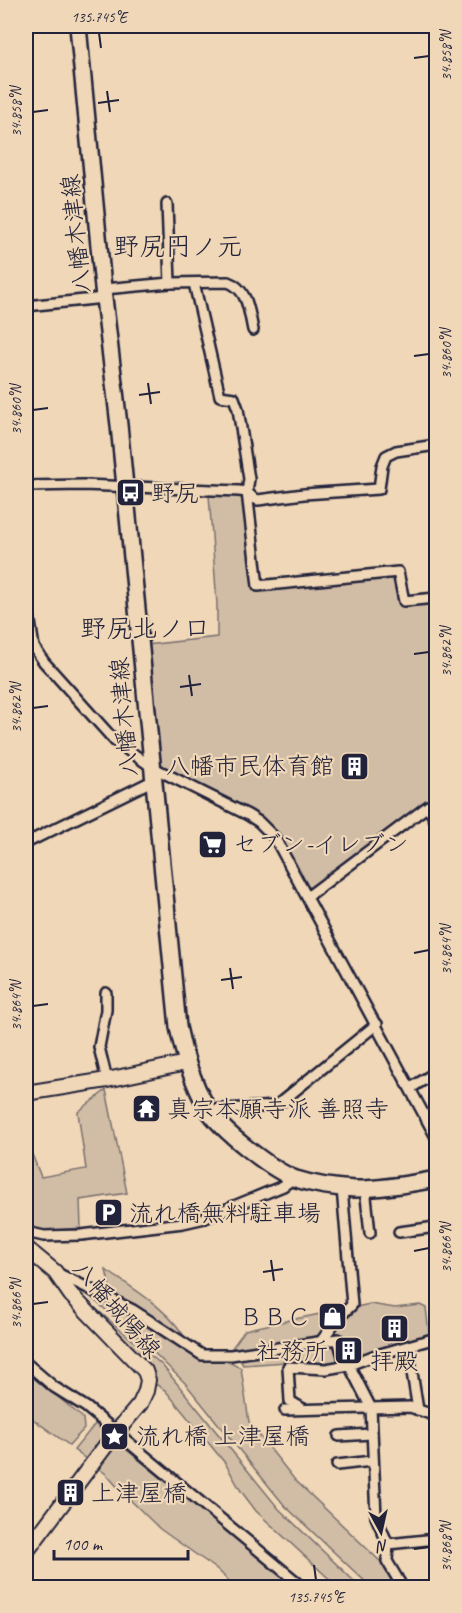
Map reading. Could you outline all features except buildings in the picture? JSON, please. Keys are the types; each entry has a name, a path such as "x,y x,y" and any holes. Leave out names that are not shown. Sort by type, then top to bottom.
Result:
{"main road":[{"name":"八幡木津線","path":"78,26 178,1027 186,1063 208,1110 226,1131 247,1148 294,1178 342,1188 365,1188 436,1179"},
{"path":"26,1093 107,1080 186,1063"},
{"name":"八幡城陽線","path":"26,1248 55,1272 71,1295 145,1371 148,1380 140,1404 114,1434 26,1552"}],"street":[{"path":"168,204 170,283"},
{"path":"26,306 170,283 228,282 234,285 248,303 253,330"},
{"path":"194,283 220,396 234,398 238,410 249,479 247,492 258,586 398,572 404,601 436,598"},
{"path":"26,486 247,492 258,500 303,494 379,489 386,456 396,451 436,445"},
{"path":"26,597 34,647 44,662 115,741 152,773 237,809 259,822 275,838 436,1137"},
{"path":"26,843 152,773"},
{"path":"308,897 428,806 436,822"},
{"path":"106,993 106,1010 99,1047 107,1080"},
{"path":"208,1110 276,1106 377,1024"},
{"path":"411,1088 436,1072"},
{"path":"26,1232 44,1236 81,1234 183,1223 205,1218 283,1186 294,1178"},
{"path":"322,1340 338,1318 352,1305 342,1188"},
{"path":"365,1188 370,1233"},
{"path":"399,1232 436,1227"},
{"path":"55,1272 133,1310 202,1355 231,1355 338,1339 344,1360 349,1365 371,1408 376,1517 388,1544 387,1561 403,1587"},
{"path":"303,1409 290,1401 288,1367 326,1369 349,1365 436,1338"},
{"path":"408,1347 418,1410"},
{"path":"26,1363 54,1387 86,1407 114,1434 304,1587"},
{"path":"285,1410 410,1407 436,1416"},
{"path":"339,1436 371,1434"},
{"path":"337,1465 372,1461"},
{"path":"388,1544 436,1539"}],"shaded area":[{"path":"209,495 244,495 253,590 395,578 400,604 436,601 436,813 428,801 309,890 292,856 270,825 223,795 156,765 146,645 217,637 217,604"},
{"path":"106,1090 127,1193 80,1200 81,1228 45,1231 26,1226 26,1139 41,1177 86,1169 78,1112"},
{"path":"106,1270 163,1311 181,1331 188,1343 112,1296"},
{"path":"68,1285 162,1365 279,1509 356,1583 350,1587 338,1587 256,1511 225,1463 165,1390 150,1384"},
{"path":"83,1291 135,1319 200,1361 224,1360 241,1368 249,1422 294,1479 382,1563 399,1587 371,1587 285,1506 185,1383 137,1336"},
{"path":"370,1304 395,1308 420,1305 426,1308 429,1333 436,1331 436,1335 328,1364 286,1362 243,1365 232,1348 245,1330"},
{"path":"26,1370 83,1418 84,1429 69,1445 26,1414"},
{"path":"95,1424 295,1587 235,1587 218,1570 160,1529 106,1474 74,1450"}],"place":[{"name":"野尻","path":"130,493"},
{"name":"八幡市民体育館","path":"355,766"},
{"name":"セブン-イレブン","path":"212,844"},
{"name":"真宗本願寺派 善照寺","path":"146,1109"},
{"name":"流れ橋無料駐車場","path":"108,1213"},
{"name":"ＢＢＣ","path":"332,1317"},
{"name":"拝殿","path":"394,1328"},
{"name":"社務所","path":"349,1351"},
{"name":"流れ橋 上津屋橋","path":"115,1436"},
{"name":"上津屋橋","path":"70,1493"}],"district":[{"name":"野尻円ノ元","path":"178,246"},
{"name":"野尻北ノ口","path":"145,628"}]}
